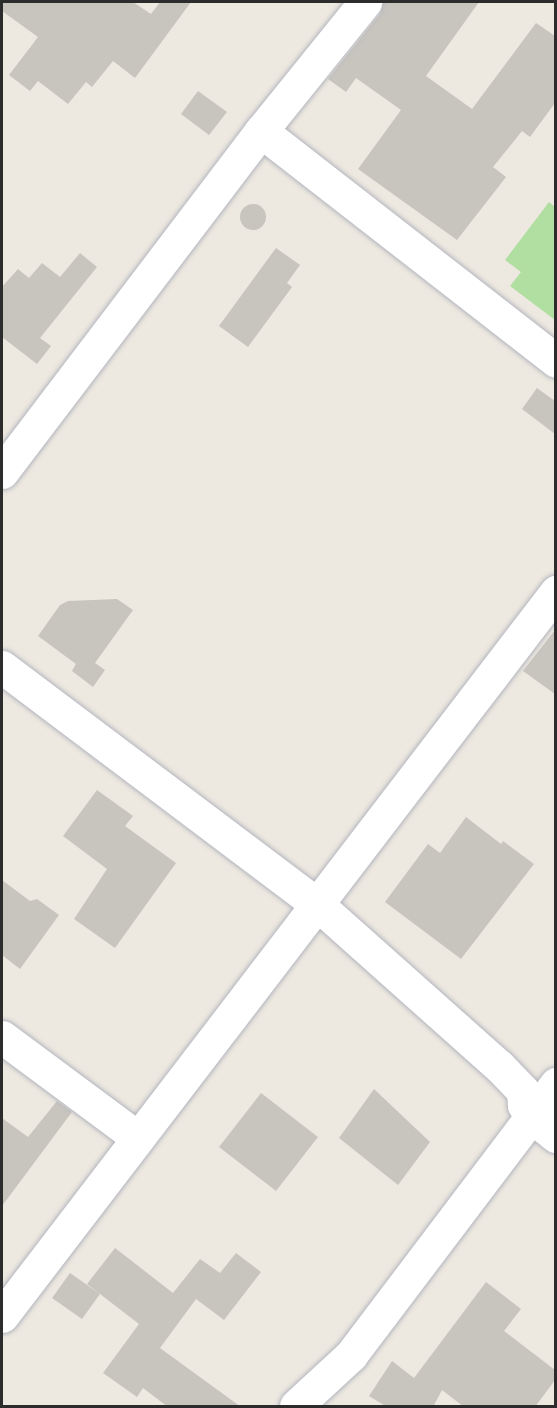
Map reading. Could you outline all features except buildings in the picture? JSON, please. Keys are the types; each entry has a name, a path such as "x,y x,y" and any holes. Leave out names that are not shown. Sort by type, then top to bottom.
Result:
{"street":[{"path":"2,472 261,131 365,2"},
{"path":"261,131 555,361"},
{"path":"2,1316 555,592"},
{"path":"2,667 317,904 499,1066 523,1091 524,1105 543,1126"},
{"path":"2,1037 138,1138"},
{"path":"296,1407 351,1355 543,1126 555,1084"}],"green space":[{"path":"549,202 555,207 555,320 510,286 521,272 505,260"}]}
